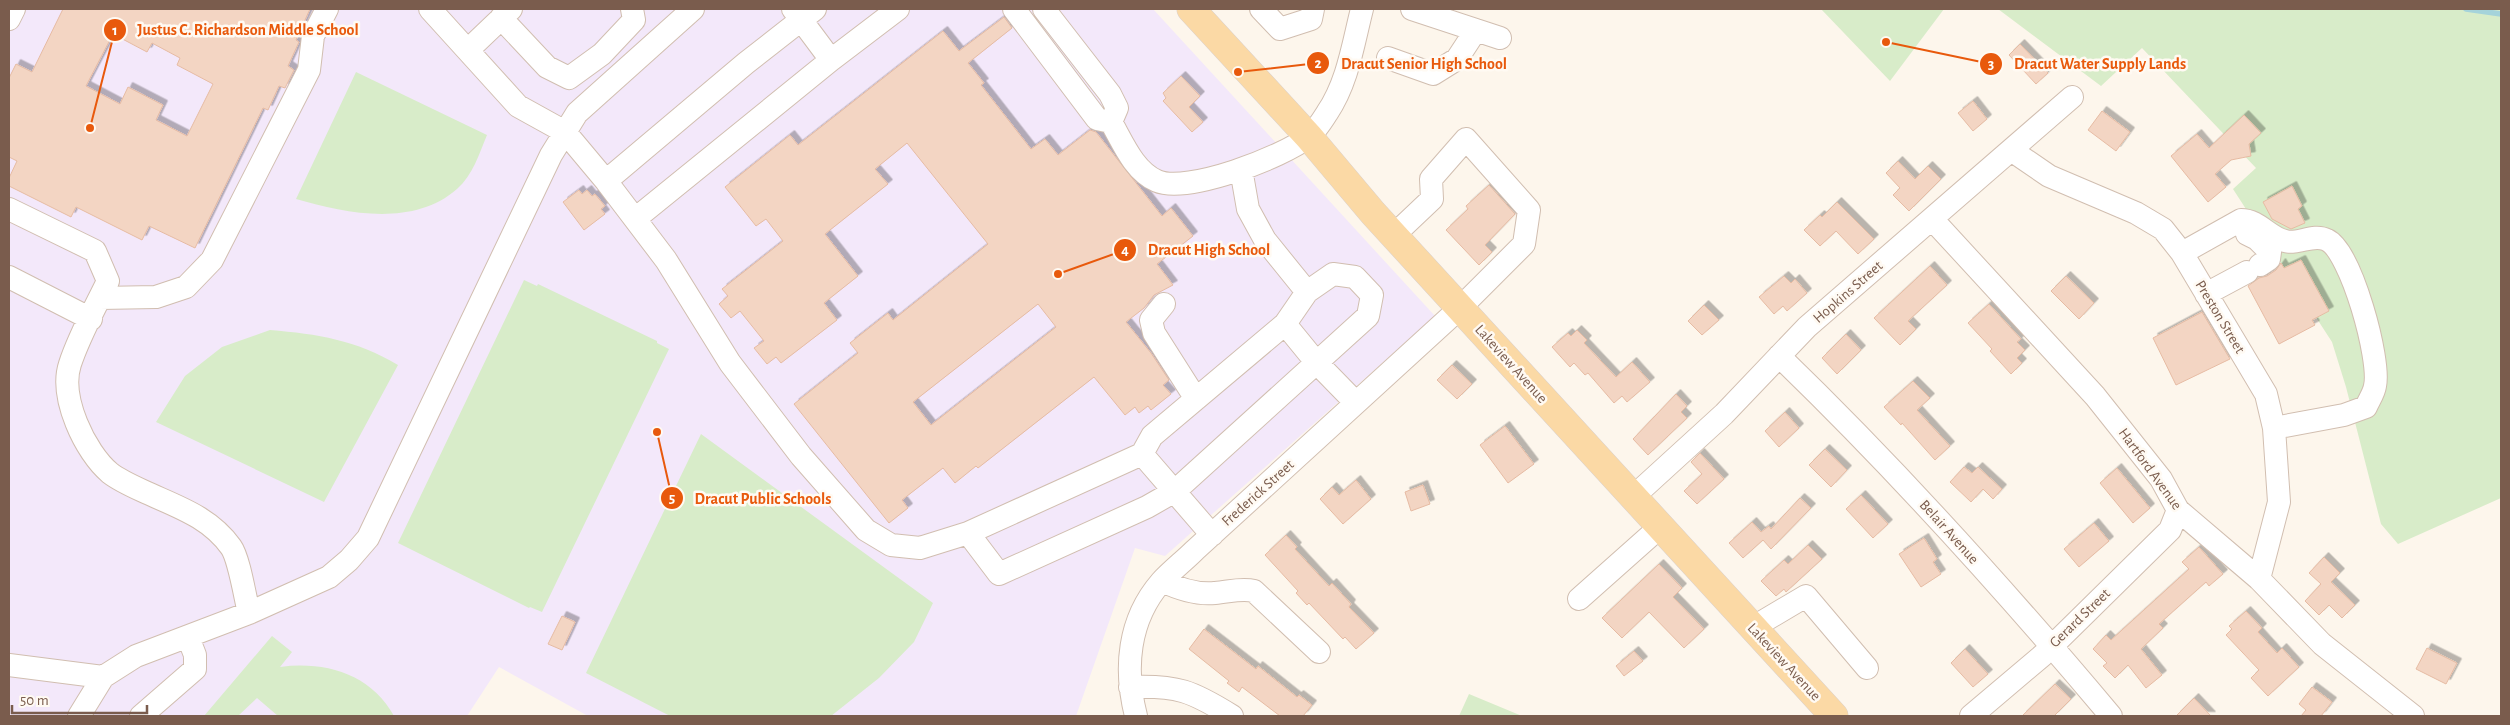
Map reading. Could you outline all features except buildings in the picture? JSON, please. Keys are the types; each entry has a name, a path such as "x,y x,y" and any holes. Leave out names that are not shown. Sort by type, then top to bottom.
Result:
{"main road":[{"name":"Lakeview Avenue","path":"1191,9 1309,136 1460,308 1834,716"}],"street":[{"path":"9,19 14,9"},
{"path":"100,298 156,297 179,290 186,287 212,260 309,70 313,36 327,9"},
{"path":"430,9 518,106 565,132 606,181 666,260 730,363 801,456 866,530 892,545 920,548 968,533 1142,454 1152,436 1285,324 1307,292 1333,274 1355,277 1372,295 1368,316 1175,491 1147,507 999,574 968,533"},
{"path":"468,50 506,14 546,67 569,78 602,54 634,20 632,9"},
{"path":"635,219 830,60 898,9"},
{"path":"1014,9 1097,119 1110,122 1140,170 1158,182 1181,184 1266,161 1309,136 1328,112 1350,61 1362,9"},
{"path":"1044,9 1110,94 1117,108 1110,122"},
{"path":"1261,9 1280,29 1311,19 1314,9"},
{"path":"1412,9 1500,38"},
{"path":"79,716 103,677 136,656 249,613 329,577 349,560 368,538 548,162 565,132 577,113 682,12"},
{"path":"606,181 746,63 803,12 830,60"},
{"path":"1388,58 1433,74 1457,59 1476,30"},
{"name":"Hopkins Street","path":"1633,497 1724,414 1807,327 2072,97"},
{"name":"Frederick Street","path":"1136,716 1130,686 1130,657 1136,628 1149,598 1162,581 1460,308 1524,244 1529,210 1466,139 1431,179 1432,199 1394,235"},
{"name":"Preston Street","path":"2010,150 2049,176 2136,213 2163,229 2182,253 2266,394 2274,428 2279,502 2259,578"},
{"path":"1241,168 1248,209 1265,240 1307,292"},
{"path":"9,209 96,251 108,281 69,366 69,395 74,418 90,452 110,474 142,491 184,508 215,528 232,549 249,613"},
{"name":"Hartford Avenue","path":"1932,219 2095,396 2161,479 2178,510 2259,578 2322,644 2413,716"},
{"path":"2182,253 2241,220 2248,220 2285,242 2314,238 2326,240 2337,250 2360,298 2375,352 2375,386 2366,407 2344,414 2274,428"},
{"path":"2206,294 2269,259 2270,252 2264,244 2242,232 2228,228"},
{"path":"9,277 91,319"},
{"path":"1164,304 1151,320 1154,333 1196,399"},
{"path":"1285,324 1316,362 1356,403"},
{"name":"Belair Avenue","path":"1779,356 1841,416 1942,523 2111,716"},
{"path":"1142,454 1212,534"},
{"name":"Gerard Street","path":"1971,716 2051,646 2170,530 2178,510"},
{"path":"1579,598 1660,527"},
{"path":"1162,581 1184,590 1213,594 1240,590 1254,591 1319,652"},
{"path":"1752,628 1806,596 1867,668"},
{"path":"141,716 195,670 195,655 188,637"},
{"path":"9,665 103,677"},
{"path":"1130,686 1178,688 1207,701 1232,716"}],"shaded area":[{"path":"9,9 1153,9 1435,316 1165,556 1135,548 1076,716 588,716 499,667 467,716 9,716"}],"green space":[{"path":"1821,9 1944,9 1890,81"},
{"path":"1998,9 2501,9 2501,498 2398,544 2381,524 2346,387 2332,342 2233,189 2256,168 2142,48 2101,86"},
{"path":"356,72 487,135 471,171 457,189 440,201 421,209 401,213 358,212 296,199"},
{"path":"524,280 537,286 538,284 657,341 657,343 669,349 542,612 529,608 398,543"},
{"path":"270,330 321,336 352,344 382,356 398,365 324,502 156,422 185,376 222,347"},
{"path":"701,434 933,603 914,642 879,678 831,716 670,716 586,673"},
{"path":"272,636 292,652 280,667 314,666 330,669 360,680 373,690 394,716 278,716 257,698 238,716 204,716"},
{"path":"1469,694 1522,716 1459,716"}],"waterway":[{"path":"2466,9 2501,14"}],"place":[{"name":"Dracut Water Supply Lands","path":"1886,42"},
{"name":"Dracut Senior High School","path":"1238,72"},
{"name":"Justus C. Richardson Middle School","path":"90,128"},
{"name":"Dracut High School","path":"1058,274"},
{"name":"Dracut Public Schools","path":"657,432"}]}
